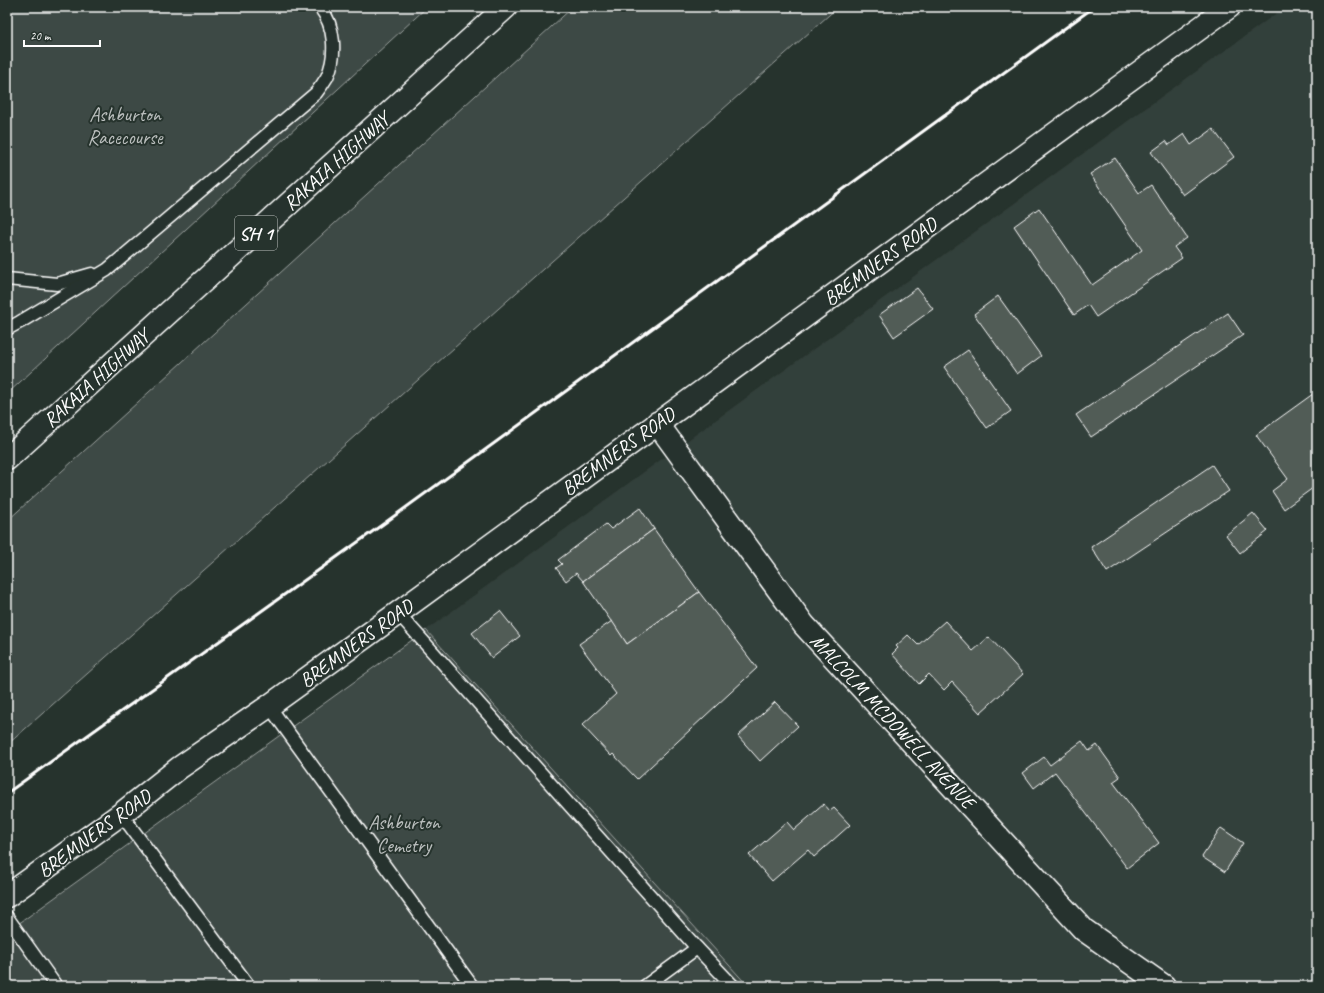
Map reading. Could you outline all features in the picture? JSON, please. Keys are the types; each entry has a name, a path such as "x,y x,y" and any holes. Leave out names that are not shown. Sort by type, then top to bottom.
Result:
{"main road":[{"name":"RAKAIA HIGHWAY","path":"7,459 506,7"},
{"name":"BREMNERS ROAD","path":"7,896 121,814 179,768 269,706 398,613 1229,7"},
{"name":"MALCOLM MCDOWELL AVENUE","path":"657,423 804,625 1084,930 1164,986"}],"lane":[{"path":"7,329 107,270 316,93 327,77 332,58 333,42 330,25 326,14 320,7"},
{"path":"7,280 57,284 107,270"},
{"path":"398,613 697,948 733,986"},
{"path":"269,706 472,986"},
{"path":"121,814 249,986"},
{"path":"7,917 56,986"},
{"path":"645,986 697,948"}],"shaded area":[{"path":"1285,7 1317,7 1317,986 748,986 426,630"}],"green space":[{"name":"Ashburton Racecourse","path":"7,7 427,7 7,394"},
{"path":"573,7 838,7 7,745 7,521"},
{"name":"Ashburton Cemetry","path":"426,630 748,986 7,986 7,932"}],"building":[{"path":"1213,129 1234,157 1183,195 1151,152 1166,141 1169,145 1184,134 1191,145"},
{"path":"1115,158 1139,193 1151,185 1187,238 1174,247 1182,258 1096,317 1088,305 1074,315 1014,226 1039,208 1092,285 1142,250 1090,174"},
{"path":"917,288 933,309 894,337 879,315"},
{"path":"998,296 1041,356 1017,374 974,314"},
{"path":"1228,313 1243,335 1091,437 1076,415"},
{"path":"968,350 1011,411 987,428 944,367"},
{"path":"1317,391 1317,485 1284,509 1272,491 1288,479 1256,435"},
{"path":"1212,465 1229,491 1107,572 1091,547"},
{"path":"640,508 654,529 583,581 576,573 566,581 556,568 562,564 558,560 606,524 611,529"},
{"path":"1253,513 1268,531 1240,553 1226,535"},
{"path":"654,529 699,592 627,644 583,581"},
{"path":"699,592 757,668 637,779 613,754 611,756 582,725 616,694 579,644 612,621 627,644"},
{"path":"500,611 520,636 492,658 472,633"},
{"path":"945,621 973,651 989,637 1023,674 980,713 952,682 944,690 929,674 919,684 892,654 898,648 896,646 908,635 918,645"},
{"path":"775,702 798,726 760,761 738,736"},
{"path":"1082,741 1089,751 1097,745 1120,777 1113,782 1159,843 1127,868 1055,772 1034,788 1023,773 1044,757 1050,765"},
{"path":"824,804 830,811 834,808 850,825 814,857 808,850 772,881 749,855 787,822 794,830"},
{"path":"1221,828 1243,843 1225,872 1202,857"}],"railway":[{"path":"7,793 386,522 1094,7"}]}
